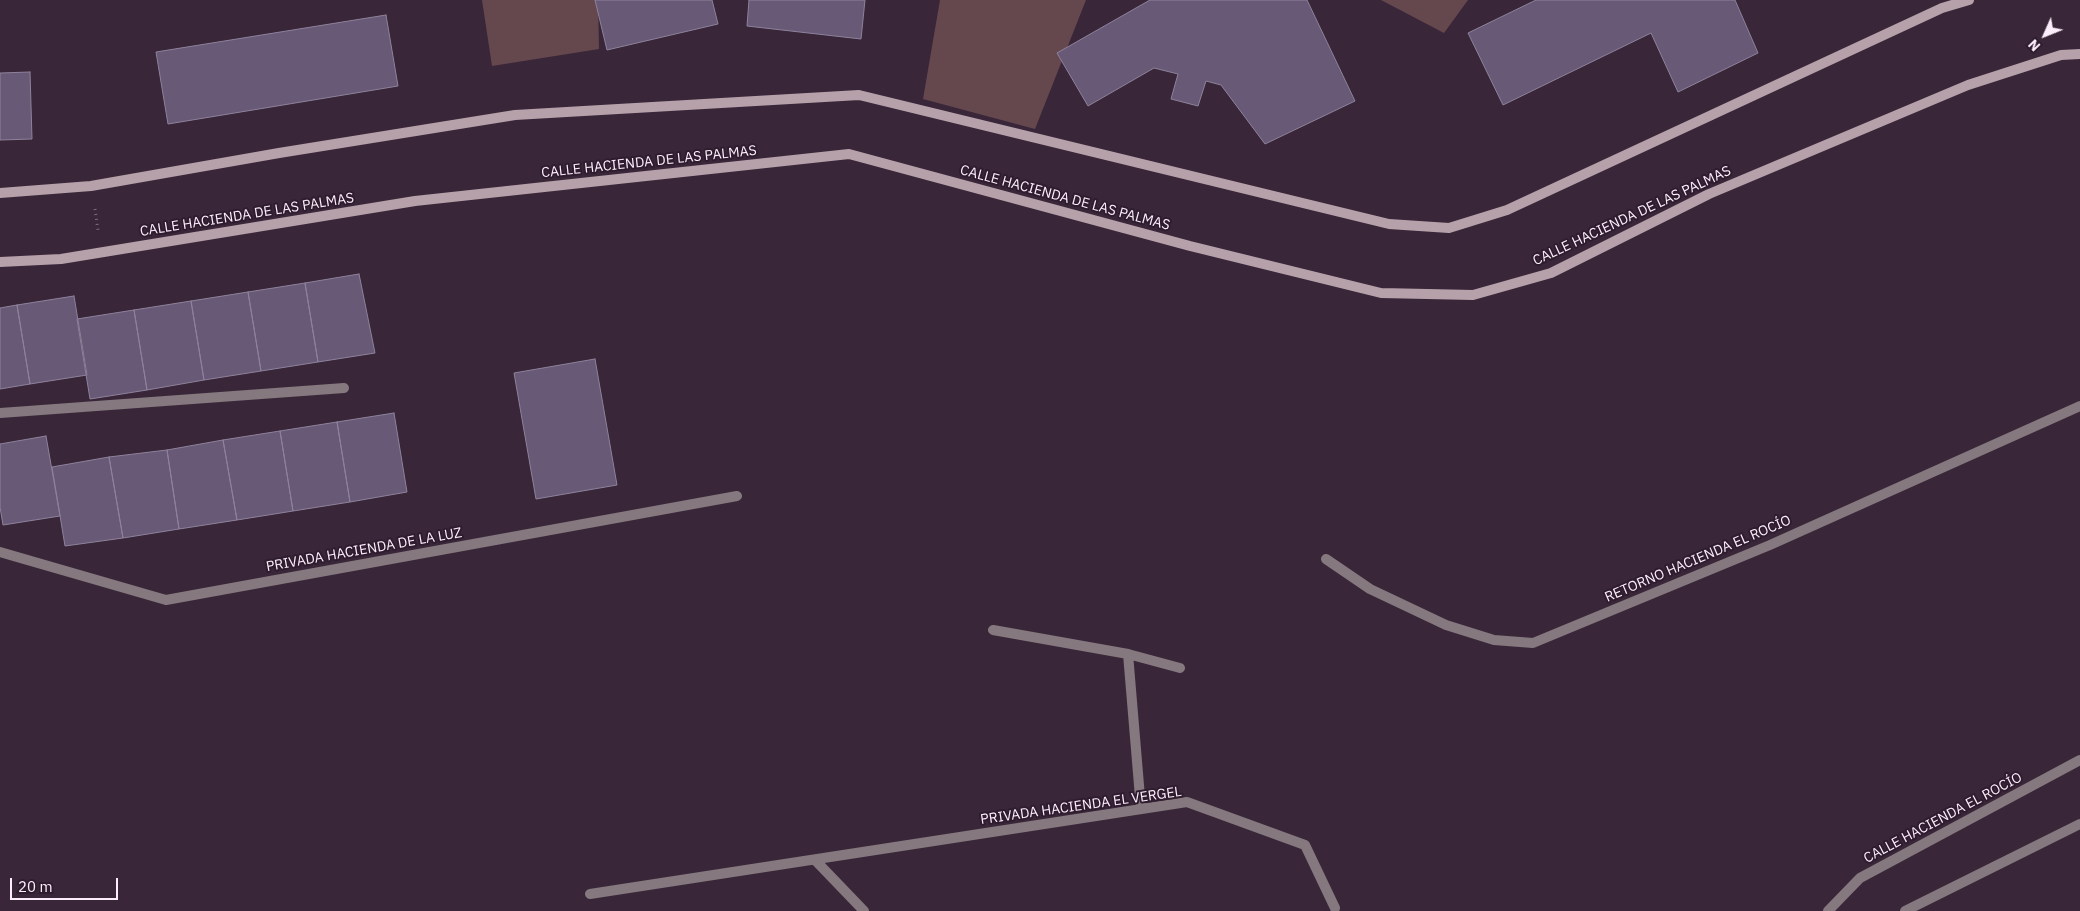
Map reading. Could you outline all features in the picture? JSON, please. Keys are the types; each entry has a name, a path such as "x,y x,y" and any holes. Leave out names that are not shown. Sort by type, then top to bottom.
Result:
{"main road":[{"path":"0,193 91,186 515,115 859,95 1389,224 1449,228 1507,210 1942,8 1969,0"},
{"name":"CALLE HACIENDA DE LAS PALMAS","path":"0,262 61,260 415,201 849,154 1190,246 1382,292 1473,295 1551,273 1709,194 1968,85 2061,55 2080,54"}],"street":[{"path":"0,413 344,388"},
{"name":"RETORNO HACIENDA EL ROCÍO","path":"1326,559 1370,589 1446,625 1494,640 1533,643 1770,545 2080,406"},
{"name":"PRIVADA HACIENDA DE LA LUZ","path":"0,552 166,600 738,496"},
{"path":"993,630 1128,654 1180,668"},
{"path":"1128,654 1141,809"},
{"name":"CALLE HACIENDA EL ROCÍO","path":"1828,911 1860,878 2080,760"},
{"name":"PRIVADA HACIENDA EL VERGEL","path":"590,894 1187,802 1305,845 1335,908"},
{"path":"1905,911 2080,824"},
{"path":"815,860 864,911"}],"path":[{"path":"91,186 102,253"}],"shaded area":[{"path":"482,0 598,0 599,49 492,66"},
{"path":"940,0 1086,0 1035,129 923,99"},
{"path":"1381,0 1468,0 1444,33"}],"building":[{"path":"595,0 712,0 718,24 607,50"},
{"path":"749,0 865,0 861,39 747,26"},
{"path":"1150,0 1307,0 1355,101 1265,144 1221,85 1206,81 1198,106 1171,99 1178,74 1154,68 1088,106 1057,53"},
{"path":"1536,0 1735,0 1758,53 1678,92 1651,33 1503,105 1468,33"},
{"path":"386,15 398,86 168,124 156,52"},
{"path":"30,72 32,139 0,140 0,73"},
{"path":"359,274 375,353 318,362 305,283"},
{"path":"305,283 318,362 261,371 248,292"},
{"path":"248,292 261,371 204,380 191,301"},
{"path":"74,296 87,375 30,384 17,305"},
{"path":"191,301 204,380 147,390 134,310"},
{"path":"17,305 30,384 0,389 0,308"},
{"path":"134,310 147,390 90,399 77,319"},
{"path":"595,359 617,485 536,499 514,373"},
{"path":"394,413 407,492 350,502 337,422"},
{"path":"337,422 350,502 293,511 280,431"},
{"path":"280,431 293,511 237,520 223,440"},
{"path":"46,436 60,516 3,525 0,507 0,444"},
{"path":"223,440 237,520 179,529 167,450"},
{"path":"167,450 179,529 123,538 109,457"},
{"path":"109,457 123,538 65,546 52,467"}]}
